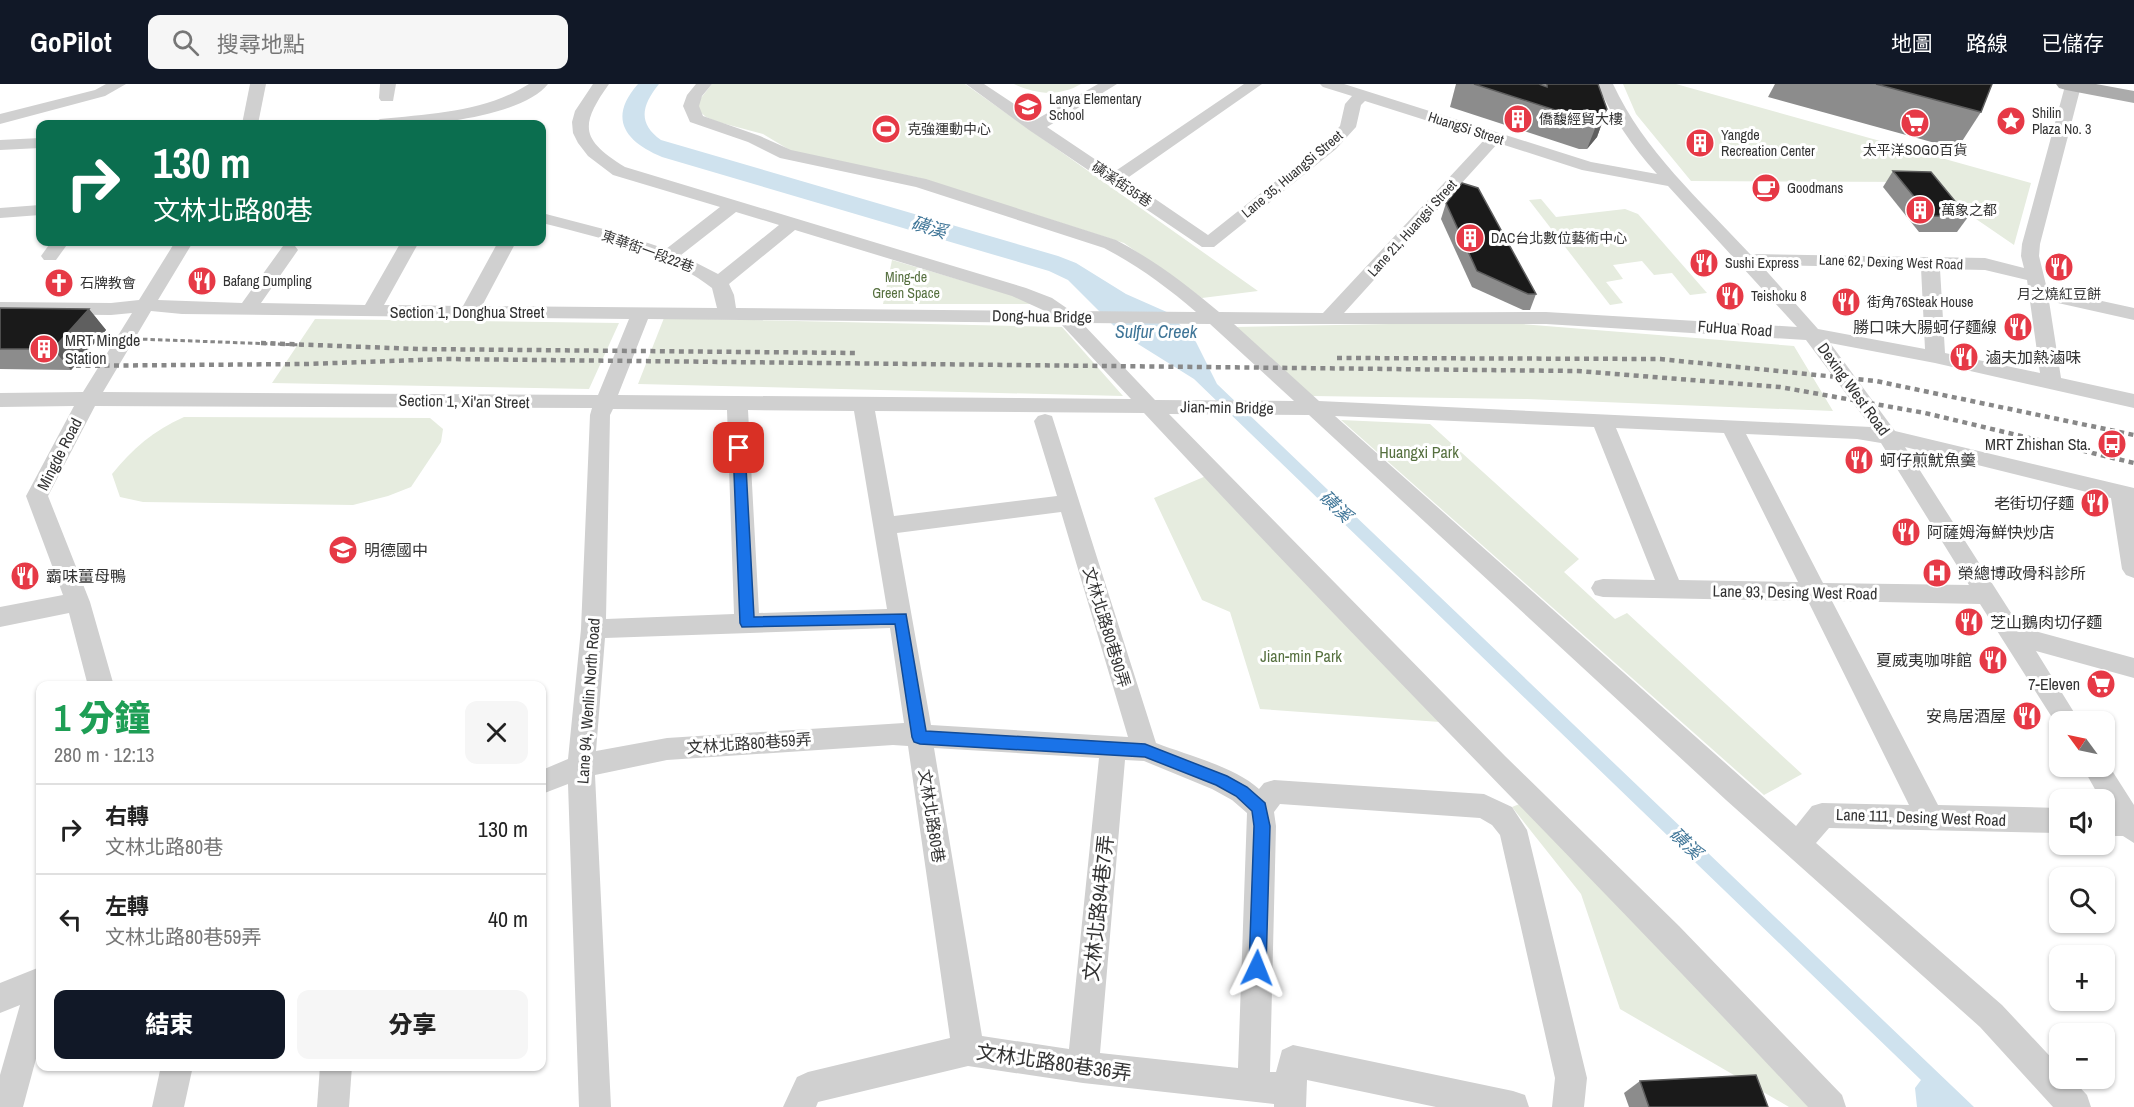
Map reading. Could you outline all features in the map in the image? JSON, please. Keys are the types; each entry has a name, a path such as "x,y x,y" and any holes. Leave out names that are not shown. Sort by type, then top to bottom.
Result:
{"main road":[{"path":"2110,84 2134,89"},
{"path":"2070,85 2134,98"}],"street":[{"path":"0,119 100,93 118,84"},
{"path":"251,120 258,84"},
{"path":"416,120 443,117 497,105 540,84"},
{"path":"601,84 586,100 580,126 590,151 619,171 1019,292 1045,302 1062,313 1222,483 1496,764 1668,936 1830,1107"},
{"path":"704,84 694,95 691,106 696,119 706,124 754,139 786,154 920,183 1110,244 1153,269 1182,290 1278,373 1365,456 1797,845 1991,1016 2075,1107"},
{"name":"磺溪街35巷","path":"974,84 1115,179"},
{"path":"1035,127 1109,84"},
{"path":"1115,179 1254,84"},
{"name":"HuangSi Street","path":"1328,84 1588,166 1675,182"},
{"name":"Dexing West Road","path":"1605,84 1616,108 1638,143 1813,334 1889,437 2060,711"},
{"path":"2051,382 2037,284 2030,256 2070,85"},
{"name":"Lane 35, HuangSi Street","path":"1115,179 1208,243 1330,146 1348,127 1353,104 1362,95"},
{"name":"Lane 21, Huangsi Street","path":"1329,319 1495,137"},
{"path":"3,148 36,144"},
{"path":"667,257 733,206"},
{"path":"3,217 36,211"},
{"name":"東華街一段22巷","path":"546,219 625,241 696,268 718,283"},
{"path":"727,315 726,294 718,283 792,224"},
{"name":"Mingde Road","path":"100,681 78,602 37,496 88,400 182,246"},
{"path":"371,312 408,246"},
{"path":"470,311 505,246"},
{"path":"247,309 289,250"},
{"name":"Lane 62, Dexing West Road","path":"1746,259 1985,264 2037,284 2134,314"},
{"path":"1930,263 1935,357"},
{"name":"Section 1, Donghua Street","path":"0,308 111,309 145,305 371,312 935,314"},
{"name":"Lane 94, Wenlin North Road","path":"595,1107 581,766 593,628 600,415 641,314"},
{"name":"Dong-hua Bridge","path":"935,314 1329,319"},
{"name":"FuHua Road","path":"1329,319 1546,318 1813,334 1935,357 2134,400"},
{"name":"Section 1, Xi'an Street","path":"0,400 200,398 927,405"},
{"path":"737,404 747,623"},
{"name":"文林北路80巷","path":"863,404 901,618 968,1050"},
{"name":"Jian-min Bridge","path":"927,405 1319,408 1602,421"},
{"name":"文林北路80巷90弄","path":"1045,421 1145,750"},
{"path":"1671,590 1602,421 1857,432 1917,442 2128,495 2134,569"},
{"path":"1732,428 1930,818"},
{"path":"885,526 1069,503"},
{"name":"Lane 93, Desing West Road","path":"1603,588 1987,595"},
{"path":"0,617 78,602"},
{"path":"593,628 901,618"},
{"path":"2013,635 2134,668"},
{"name":"文林北路80巷59弄","path":"546,780 581,766 667,749 893,734 1145,750"},
{"name":"文林北路94巷7弄","path":"1083,1067 1113,749"},
{"path":"1145,750 1222,781 1242,792 1260,808 1262,826 1253,1087"},
{"path":"2100,777 2123,825"},
{"path":"1260,808 1274,792 1484,806 1502,816 1513,830 1571,1078 1568,1107"},
{"name":"Lane 111, Desing West Road","path":"1797,845 1822,815 2049,821"},
{"path":"0,998 36,984"},
{"path":"7,1107 36,1004"},
{"name":"文林北路80巷36弄","path":"799,1107 808,1088 968,1050 1083,1067 1253,1087 1290,1099"},
{"path":"1290,1099 1293,1061 1513,1107"},
{"path":"168,1107 176,1071"},
{"path":"333,1107 336,1071"}],"green space":[{"path":"712,84 965,84 1258,291 1202,298 1124,243 920,178 793,152 763,134 706,117 698,110 697,103"},
{"path":"1014,84 1081,84 1064,91 1048,93"},
{"path":"1623,84 1676,84 2031,183 2014,245 1922,182 1691,181 1636,114"},
{"path":"1541,199 1556,217 1625,209 1638,214 1707,293 1690,295 1672,273 1654,275 1642,261 1613,265 1623,279 1606,282 1623,303 1610,305 1529,200"},
{"name":"Ming-de Green Space","path":"892,260 1043,304 883,304"},
{"path":"664,318 1062,327 1123,396 638,384"},
{"path":"315,319 619,323 589,389 272,383"},
{"path":"1497,322 1794,346 1833,411 1527,399 1311,396 1235,327"},
{"path":"184,417 430,418 443,429 441,442 411,487 353,505 143,502 120,497 112,474 144,441"},
{"name":"Huangxi Park","path":"1341,420 1430,424 1579,559 1564,572 1615,619 1627,613 1802,774 1764,795"},
{"name":"Jian-min Park","path":"1206,476 1440,722 1260,709 1230,612 1202,600 1154,498"},
{"path":"1522,803 1812,1107 1789,1107 1620,1009 1581,894 1512,807"}],"water":[{"name":"Sulfur Creek","path":"638,84 659,84 646,106 645,120 653,134 661,140 1058,256 1076,263 1126,294 1169,313 1196,342 1217,384 1974,1107 1917,1107 1915,1088 1921,1080 1194,379 1122,334 1068,280 1049,271 662,157 649,151 630,137 622,119 629,97"}],"building":[{"path":"1474,84 1539,84 1547,87 1547,84 1598,84 1607,109 1598,121 1589,121"},
{"path":"1876,84 1992,84 1981,112"},
{"path":"1893,171 1931,172 1968,217 1930,216"},
{"path":"1462,183 1478,188 1536,294 1528,294 1477,271 1446,203"},
{"path":"0,308 89,309 53,349 0,349"},
{"path":"1756,1075 1768,1107 1649,1107 1640,1081"}],"railway":[{"path":"83,337 302,345"},
{"path":"261,343 418,349 857,353"},
{"path":"1337,358 1660,359 1876,381 2134,435"},
{"path":"57,366 308,364 446,359 1578,371 1780,387 1925,413 2134,463"}],"place":[{"name":"Lanya Elementary School","path":"1028,107"},
{"name":"僑馥經貿大樓","path":"1518,119"},
{"name":"Shilin Plaza No. 3","path":"2011,121"},
{"name":"太平洋SOGO百貨","path":"1915,123"},
{"name":"克強運動中心","path":"886,129"},
{"name":"Yangde Recreation Center","path":"1700,143"},
{"name":"Goodmans","path":"1766,188"},
{"name":"萬象之都","path":"1920,210"},
{"name":"DAC台北數位藝術中心","path":"1470,238"},
{"name":"Sushi Express","path":"1704,263"},
{"name":"月之燒紅豆餅","path":"2059,267"},
{"name":"Bafang Dumpling","path":"202,281"},
{"name":"石牌教會","path":"59,283"},
{"name":"Teishoku 8","path":"1730,296"},
{"name":"街角76Steak House","path":"1846,302"},
{"name":"勝口味大腸蚵仔麵線","path":"2018,327"},
{"name":"MRT Mingde Station","path":"44,349"},
{"name":"滷夫加熱滷味","path":"1964,357"},
{"name":"MRT Zhishan Sta.","path":"2112,444"},
{"name":"蚵仔煎魷魚羹","path":"1859,460"},
{"name":"老街切仔麵","path":"2095,503"},
{"name":"阿薩姆海鮮快炒店","path":"1906,532"},
{"name":"明德國中","path":"343,550"},
{"name":"榮總博政骨科診所","path":"1937,573"},
{"name":"霸味薑母鴨","path":"25,576"},
{"name":"芝山鵝肉切仔麵","path":"1969,622"},
{"name":"夏威夷咖啡館","path":"1993,660"},
{"name":"7-Eleven","path":"2101,684"},
{"name":"安鳥居酒屋","path":"2027,716"}],"route":[{"path":"739,448 747,623 901,618 920,737 1145,750 1222,781 1242,792 1260,808 1262,826 1257,968"}],"water label":[{"name":"磺溪","path":"929,227"},
{"name":"磺溪","path":"1336,506"},
{"name":"磺溪","path":"1686,843"}]}
